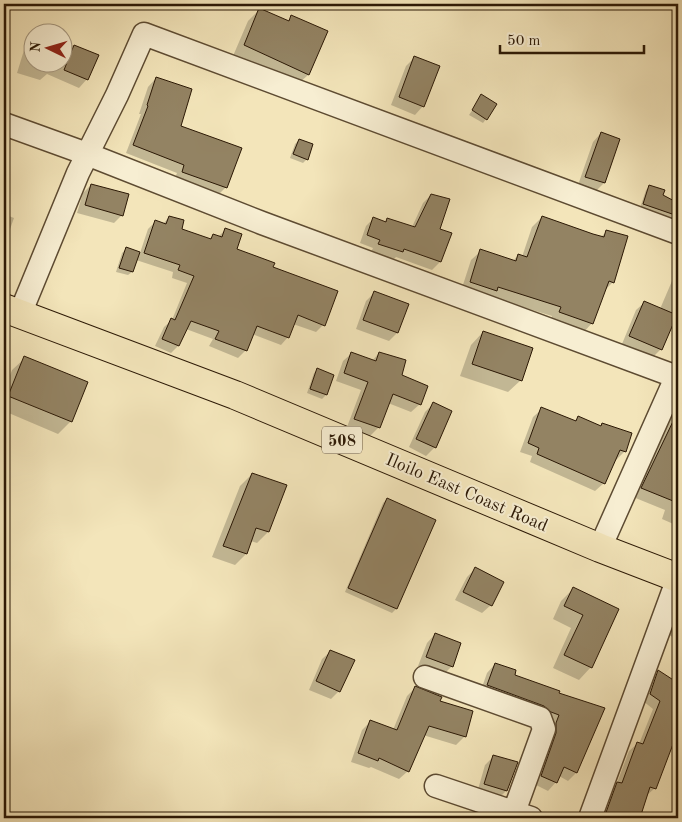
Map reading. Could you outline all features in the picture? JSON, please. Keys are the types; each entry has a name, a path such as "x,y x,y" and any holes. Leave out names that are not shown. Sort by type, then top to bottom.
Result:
{"main road":[{"name":"Iloilo East Coast Road","path":"12,311 235,395 600,548 678,578"}],"street":[{"path":"12,311 117,95 144,34 678,232"},
{"path":"4,124 87,154 262,223 677,375 600,548"},
{"path":"590,818 678,578"},
{"path":"425,677 540,718 544,729 522,815 436,786"}],"building":[{"path":"259,8 289,21 291,15 328,31 309,75 244,45"},
{"path":"74,45 99,55 88,80 69,72 72,72 72,50"},
{"path":"414,56 440,66 424,107 399,97"},
{"path":"156,77 192,89 181,126 242,148 227,188 182,172 184,165 133,145 148,106"},
{"path":"481,94 497,104 487,120 472,110"},
{"path":"601,132 620,139 605,183 585,177"},
{"path":"299,139 313,144 308,160 293,154"},
{"path":"91,184 129,194 123,216 85,205"},
{"path":"649,185 665,190 663,195 678,203 678,216 643,204"},
{"path":"431,194 450,199 440,229 452,233 441,262 404,249 403,252 378,244 380,240 367,235 373,217 386,222 387,218 415,227"},
{"path":"169,216 184,220 182,229 211,239 213,234 222,237 225,228 242,234 237,249 275,263 273,267 338,291 325,326 298,315 289,338 257,326 247,351 215,339 219,331 191,321 179,346 162,339 171,318 175,320 194,276 178,270 180,265 144,253 155,220 166,224"},
{"path":"542,216 604,237 606,230 628,236 614,283 609,281 593,324 559,312 561,307 498,287 497,291 470,282 480,249 516,261 518,254 527,257"},
{"path":"126,247 140,252 133,272 119,268"},
{"path":"374,291 409,304 398,333 363,320"},
{"path":"644,301 677,315 662,350 629,336"},
{"path":"483,331 533,348 522,381 472,364"},
{"path":"351,352 376,361 379,352 406,360 402,375 428,386 421,405 393,394 380,428 354,419 368,382 344,373"},
{"path":"24,356 88,382 72,422 8,396"},
{"path":"317,368 334,375 327,395 310,389"},
{"path":"433,402 452,411 436,448 416,439"},
{"path":"541,407 576,421 578,416 601,426 602,423 632,433 626,452 620,450 605,484 537,454 539,448 528,443"},
{"path":"678,411 678,503 641,488"},
{"path":"252,473 287,485 269,532 256,528 247,554 223,546"},
{"path":"387,498 436,520 397,609 348,588"},
{"path":"475,567 504,582 492,606 463,592"},
{"path":"573,587 619,609 592,668 564,655 583,615 564,606"},
{"path":"435,633 461,643 453,667 426,657"},
{"path":"330,650 355,660 340,692 316,681"},
{"path":"495,663 516,670 515,675 560,691 559,693 605,708 577,773 564,767 557,783 541,776 556,733 556,723 559,715 551,712 544,706 487,685"},
{"path":"658,670 678,683 678,731 656,789 650,787 640,818 604,818 617,782 622,783 637,742 643,744 660,701 650,694"},
{"path":"415,686 442,697 440,701 473,711 466,737 429,726 409,772 379,758 378,761 358,753 370,720 397,730"},
{"path":"493,755 518,762 507,791 484,784"}]}
